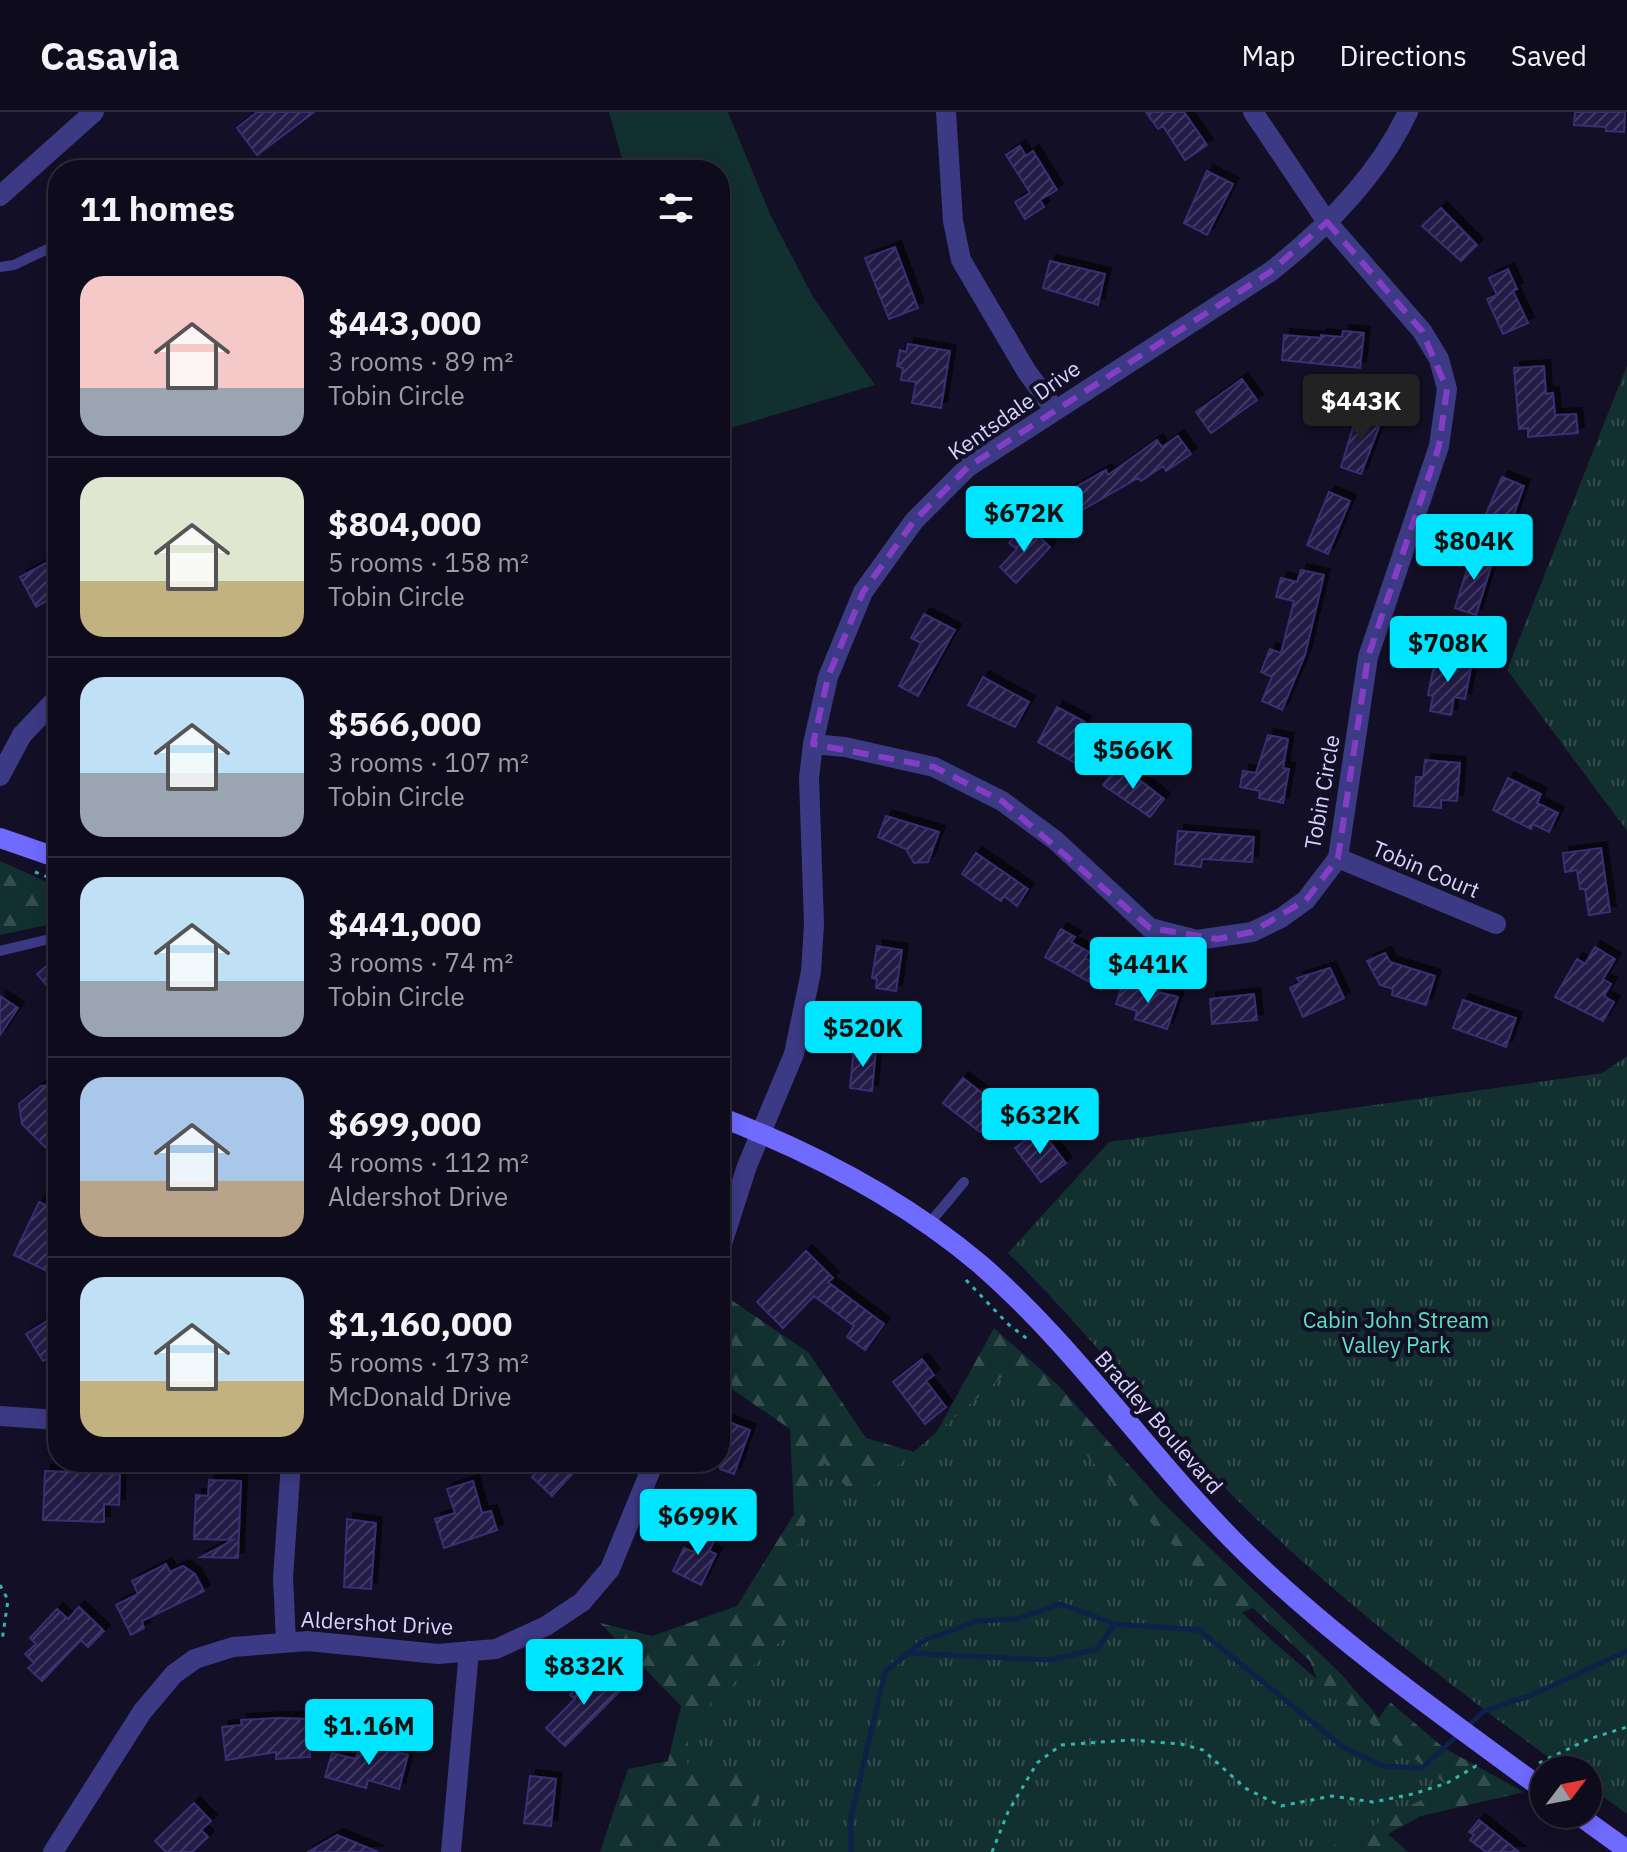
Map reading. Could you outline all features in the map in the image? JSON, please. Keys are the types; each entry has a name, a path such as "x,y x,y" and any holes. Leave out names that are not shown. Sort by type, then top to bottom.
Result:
{"main road":[{"path":"0,838 48,855"},
{"name":"Bradley Boulevard","path":"730,1121 816,1157 906,1208 981,1266 1050,1334 1194,1501 1253,1560 1390,1676 1530,1780"},
{"path":"1596,1828 1627,1850"}],"street":[{"path":"0,196 94,112"},
{"path":"946,112 953,221 961,260 1027,372 1054,409"},
{"name":"Tobin Circle","path":"813,744 845,747 934,767 1002,801 1055,840 1150,928 1197,940 1252,932 1281,918 1306,900 1338,858 1368,657 1439,446 1447,389 1439,359 1422,331 1327,222 1253,112"},
{"name":"Kentsdale Drive","path":"763,1133 794,1054 811,972 814,924 809,778 813,744 828,677 863,592 914,521 968,467 1270,272 1311,240 1370,174 1408,112"},
{"path":"0,776 22,735 48,708"},
{"name":"Tobin Court","path":"1338,858 1496,924"},
{"path":"730,1219 747,1166 763,1133"},
{"path":"0,1416 48,1419"},
{"path":"286,1642 283,1578 290,1472"},
{"name":"Aldershot Drive","path":"53,1852 142,1712 174,1674 195,1659 233,1647 286,1642 438,1654 496,1649 546,1626 582,1602 610,1569 650,1472"},
{"path":"451,1852 469,1651"}],"lane":[{"path":"0,267 14,265 48,249"},
{"path":"0,951 48,939"},
{"path":"928,1225 964,1182"}],"path":[{"path":"0,1585 8,1600 2,1641"},
{"path":"1554,1756 1589,1739 1627,1727"},
{"path":"992,1852 1008,1812 1037,1763 1061,1745 1130,1740 1181,1744 1203,1750 1245,1788 1281,1806 1332,1796 1373,1802 1447,1783 1471,1767"}],"highlighted area":[{"path":"1327,222 1422,331 1447,389 1439,446 1368,657 1338,858 1306,900 1252,932 1217,939 1150,928 1002,801 934,767 813,744 828,677 863,592 914,521 968,467 1270,272"}],"green space":[{"path":"609,112 728,112 770,214 813,297 875,385 730,428 730,160 622,160"},
{"path":"1627,365 1627,831 1507,670"},
{"path":"0,861 48,883 48,925 0,935"},
{"name":"Cabin John Stream Valley Park","path":"1627,1056 1627,1814 1602,1796 1602,1756 1547,1756 1430,1668 1300,1559 1190,1452 1008,1253 1109,1142 1602,1073"},
{"path":"730,1299 809,1353 866,1438 924,1455 994,1328 1058,1385 1162,1502 1342,1675 1379,1718 1390,1702 1444,1748 1524,1792 1421,1816 1388,1834 1408,1852 600,1852 628,1769 668,1761 681,1706 600,1623 652,1636 737,1606 794,1514 790,1429 730,1388","holes":["1253,1608 1310,1661 1342,1745 1199,1629"]},
{"path":"1009,1371 1150,1522 1238,1609 1448,1786 1322,1852 746,1852 766,1771 687,1769 689,1723 793,1630 795,1554 824,1463 858,1499"}],"building":[{"path":"257,112 314,112 257,155 237,128"},
{"path":"1146,112 1184,112 1207,145 1185,160 1163,126 1158,129"},
{"path":"1575,112 1625,112 1624,132 1606,131 1606,127 1574,125"},
{"path":"1020,146 1026,156 1033,151 1057,190 1040,200 1044,207 1025,219 1015,202 1030,193 1006,155"},
{"path":"1207,171 1233,184 1207,235 1184,223"},
{"path":"1441,208 1477,245 1461,261 1422,226"},
{"path":"895,247 918,308 889,319 865,258"},
{"path":"1050,261 1105,274 1098,305 1043,288"},
{"path":"1508,269 1517,289 1513,291 1528,323 1503,334 1487,299 1497,295 1489,278"},
{"path":"1343,331 1364,333 1360,368 1282,360 1284,335 1342,337"},
{"path":"908,344 950,351 941,408 912,403 916,382 901,380 903,368 897,366 900,350 906,352"},
{"path":"1544,366 1546,394 1553,393 1555,415 1576,414 1578,433 1528,437 1528,428 1519,429 1514,368"},
{"path":"1242,379 1257,400 1211,433 1196,412"},
{"path":"1358,411 1382,419 1361,474 1341,467"},
{"path":"1178,436 1191,454 1166,471 1163,466 1141,481 1138,478 1070,517 1058,497 1106,470 1108,475 1157,440 1162,447"},
{"path":"1502,477 1524,486 1510,525 1485,516"},
{"path":"1329,492 1350,501 1328,554 1307,545"},
{"path":"1026,525 1050,547 1016,583 1000,567 1017,549 1009,543"},
{"path":"1473,550 1494,557 1476,615 1455,608"},
{"path":"46,563 48,600 36,607 20,577"},
{"path":"1301,570 1324,575 1305,655 1282,710 1262,701 1272,677 1261,672 1270,649 1281,653 1294,601 1276,597 1281,578 1297,582"},
{"path":"924,614 955,630 918,696 899,686 921,643 911,638"},
{"path":"1436,656 1461,661 1460,666 1471,668 1465,699 1454,697 1451,715 1430,711 1433,696 1428,695"},
{"path":"983,677 1029,702 1015,727 968,705"},
{"path":"1057,707 1085,722 1075,740 1094,750 1084,768 1038,742"},
{"path":"1268,735 1288,739 1283,768 1289,769 1283,803 1259,798 1260,791 1240,787 1243,771 1256,773"},
{"path":"1425,760 1460,763 1457,801 1441,800 1441,808 1414,806 1416,777 1423,777"},
{"path":"1119,764 1164,799 1150,817 1103,785"},
{"path":"1508,778 1541,794 1537,803 1558,813 1549,832 1533,824 1531,829 1493,810"},
{"path":"886,816 939,832 928,862 914,863 906,849 878,837"},
{"path":"1178,831 1254,837 1252,862 1202,859 1201,867 1175,864"},
{"path":"1601,848 1610,912 1589,915 1585,889 1580,889 1577,870 1565,872 1563,853"},
{"path":"976,853 1028,889 1017,906 1004,896 1001,901 962,874"},
{"path":"1061,929 1075,937 1071,942 1089,952 1085,958 1102,968 1093,984 1045,957"},
{"path":"877,946 902,950 896,991 876,988 877,979 872,978"},
{"path":"1595,947 1615,959 1603,979 1611,984 1604,996 1614,1002 1603,1021 1555,997 1577,959 1585,964"},
{"path":"1385,953 1390,962 1435,976 1426,1005 1392,995 1393,989 1380,985 1367,961"},
{"path":"48,965 48,987 37,974"},
{"path":"1330,968 1344,998 1303,1017 1290,988 1300,983 1297,978"},
{"path":"1123,983 1178,997 1167,1029 1135,1019 1137,1011 1116,1004"},
{"path":"1254,994 1257,1020 1212,1024 1210,999"},
{"path":"0,996 18,1008 0,1035"},
{"path":"1463,1000 1516,1018 1506,1047 1453,1028"},
{"path":"854,1047 876,1049 872,1091 850,1088"},
{"path":"963,1078 1000,1107 980,1132 943,1103"},
{"path":"41,1086 48,1086 48,1150 22,1124 19,1104"},
{"path":"1040,1129 1066,1163 1041,1182 1015,1148"},
{"path":"39,1202 48,1206 48,1272 14,1255"},
{"path":"806,1251 833,1278 828,1282 884,1324 865,1350 847,1337 854,1326 814,1296 783,1328 757,1302"},
{"path":"48,1320 48,1358 43,1361 26,1334"},
{"path":"922,1359 934,1375 926,1381 946,1407 925,1424 893,1382"},
{"path":"730,1422 750,1430 734,1474 728,1472"},
{"path":"45,1471 120,1474 119,1505 104,1504 104,1522 43,1520"},
{"path":"537,1472 574,1472 552,1496 532,1477"},
{"path":"209,1480 241,1481 238,1558 201,1557 233,1540 194,1539 196,1495 208,1496"},
{"path":"473,1481 482,1513 491,1511 497,1530 444,1548 435,1519 455,1513 447,1489"},
{"path":"347,1519 376,1523 371,1589 344,1587"},
{"path":"707,1523 720,1529 709,1551 716,1554 701,1585 673,1571 684,1548 694,1552"},
{"path":"166,1564 170,1572 183,1566 195,1574 204,1591 142,1621 144,1628 131,1635 116,1605 138,1594 132,1581"},
{"path":"79,1607 104,1631 88,1647 81,1640 42,1681 28,1668 34,1663 25,1654 36,1644 30,1638 57,1609 68,1619"},
{"path":"606,1671 623,1688 565,1746 546,1728 575,1699 570,1695 589,1676 595,1682"},
{"path":"307,1719 310,1757 276,1759 276,1752 226,1760 222,1727 242,1725 241,1720"},
{"path":"360,1742 408,1755 399,1789 368,1780 366,1788 325,1777 332,1753 356,1759"},
{"path":"530,1776 556,1779 551,1826 524,1823"},
{"path":"194,1803 211,1821 201,1830 208,1837 192,1852 166,1852 155,1841"},
{"path":"1479,1820 1519,1852 1486,1852 1470,1840 1474,1835 1469,1832"},
{"path":"337,1835 378,1852 308,1852"}],"waterway":[{"path":"851,1852 851,1817 885,1672 923,1641 977,1621 1016,1619 1061,1604 1115,1624 1199,1630 1343,1747 1383,1766 1422,1768 1459,1734"},
{"path":"907,1653 1051,1660 1097,1649 1115,1624"},
{"path":"1467,1727 1484,1711 1532,1695 1627,1651"}]}
